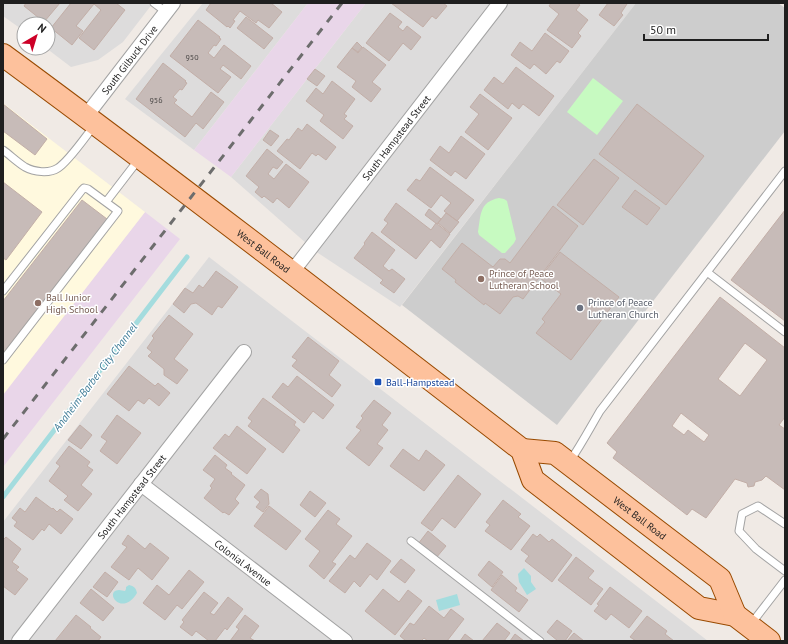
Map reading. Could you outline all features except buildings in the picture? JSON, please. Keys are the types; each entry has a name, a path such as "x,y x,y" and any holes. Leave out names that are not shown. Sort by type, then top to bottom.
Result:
{"main road":[{"name":"West Ball Road","path":"3,55 141,157 522,450 534,480 686,599 699,608 742,620 769,641"},
{"name":"West Ball Road","path":"522,450 555,453 720,579 742,620"}],"street":[{"name":"South Hampstead Street","path":"292,272 500,3"},
{"name":"South Gilbuck Drive","path":"91,120 169,7"},
{"name":"South Hampstead Street","path":"19,641 244,352"},
{"name":"Colonial Avenue","path":"141,484 345,641"}],"lane":[{"path":"154,3 169,7"},
{"path":"3,150 26,167 34,170 50,171 58,168 64,163 91,120"},
{"path":"106,202 141,157"},
{"path":"568,463 580,447 600,411 785,171"},
{"path":"3,291 84,188 88,189 118,211 3,360"},
{"path":"707,272 785,332"},
{"path":"785,524 758,506 742,514 739,531 756,548 785,571"},
{"path":"410,541 540,641"},
{"path":"742,620 785,580"}],"shaded area":[{"path":"3,3 153,3 123,42 98,60 71,67 56,56 56,16 16,16 16,25 3,16"},
{"path":"203,3 308,3 194,150 125,99"},
{"path":"308,3 366,3 231,177 194,150"},
{"path":"366,3 636,3 400,307 315,251 231,177"},
{"path":"636,3 778,3 785,8 785,131 557,425 402,305"},
{"name":"Ball Junior High School","path":"3,103 145,212 3,395"},
{"path":"145,212 180,239 3,467 3,394"},
{"path":"209,257 708,641 3,641 3,522"}],"green space":[{"path":"593,78 623,101 597,135 567,112"},
{"path":"499,198 507,201 516,239 505,253 502,253 479,235 478,232 484,206 492,200"}],"water":[{"path":"524,568 531,576 531,582 536,589 527,595 519,582 518,574"},
{"path":"129,585 136,590 137,593 126,603 116,601 113,594 115,591 125,591 126,587"},
{"path":"457,594 460,605 439,611 436,600"}],"waterway":[{"name":"Anaheim-Barber City Channel","path":"3,497 187,257"}],"railway":[{"path":"3,439 342,3"}],"place":[{"name":"Prince of Peace Lutheran School","path":"481,279"},
{"name":"Ball Junior High School","path":"38,303"},
{"name":"Prince of Peace Lutheran Church","path":"580,308"},
{"name":"Ball-Hampstead","path":"378,382"}]}
